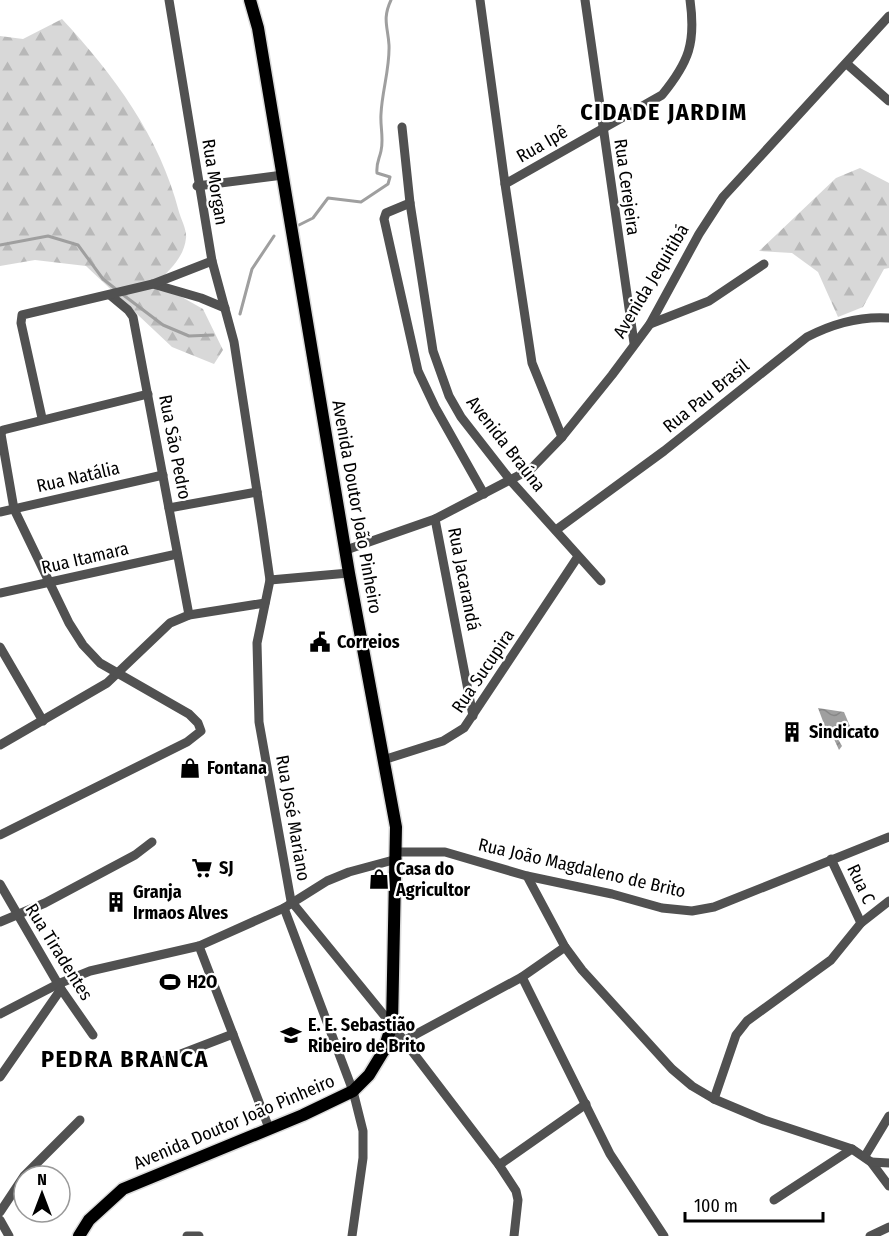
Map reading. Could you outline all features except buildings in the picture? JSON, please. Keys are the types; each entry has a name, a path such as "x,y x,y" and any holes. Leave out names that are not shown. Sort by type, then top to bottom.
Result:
{"main road":[{"name":"Avenida Doutor João Pinheiro","path":"79,1236 89,1220 123,1190 338,1100 353,1090 369,1075 383,1052 392,1025 396,827 349,573 258,28 250,0"}],"street":[{"name":"Rua Morgan","path":"169,0 197,186 212,261 239,368"},
{"name":"Rua Ipê","path":"480,0 532,363 562,437"},
{"name":"Rua Cerejeira","path":"585,0 634,343"},
{"name":"Rua Ipê","path":"505,184 662,95 681,72 691,50 690,0"},
{"name":"Avenida Jequitibá","path":"346,550 435,519 531,469 562,437 650,324 699,234 723,197 889,16"},
{"path":"847,64 889,101"},
{"name":"Avenida Braúna","path":"402,127 410,203 433,351 449,396 461,417 511,481 556,530 577,558 601,581"},
{"path":"197,186 283,175"},
{"path":"410,203 386,213 384,219 418,371 430,399 484,494"},
{"path":"42,418 23,332 22,315 153,284 212,261"},
{"path":"650,324 709,301 764,264"},
{"path":"153,284 201,298 225,308"},
{"name":"Rua São Pedro","path":"110,295 133,317 189,615"},
{"name":"Rua Pau Brasil","path":"556,530 664,451 807,338 826,327 845,322 889,318"},
{"path":"415,355 433,351"},
{"name":"Rua José Mariano","path":"239,368 270,580 257,643 259,722 291,901 392,1025 499,1165 516,1191 518,1200 514,1236"},
{"path":"0,835 198,735 201,728 189,714 100,663 83,645 49,584 14,508 1,434 3,430 42,418 148,394"},
{"name":"Rua Natália","path":"0,512 163,474"},
{"path":"170,508 257,492"},
{"name":"Rua Jacarandá","path":"435,519 473,716"},
{"name":"Rua Itamara","path":"0,593 177,555"},
{"name":"Rua Sucupira","path":"383,760 443,741 464,728 577,558"},
{"path":"270,580 349,573"},
{"path":"0,745 43,722 119,674 165,627 189,615 265,603"},
{"path":"0,647 43,722"},
{"name":"Rua João Magdaleno de Brito","path":"284,908 291,901 349,872 397,855 445,852 527,876 612,894 662,908 692,911 714,907 889,837"},
{"path":"0,922 45,903 135,855 152,842"},
{"name":"Rua C","path":"831,859 861,923"},
{"path":"527,876 564,947 638,1034 692,1086 714,1099 764,1120 852,1149 868,1159 889,1186"},
{"name":"Rua Tiradentes","path":"0,884 59,986 93,1035"},
{"path":"714,1099 736,1035 747,1021 831,960 861,923 889,901"},
{"path":"0,1014 59,986 114,964 200,946 284,908 353,1090 364,1143 352,1236"},
{"path":"291,926 306,919"},
{"path":"200,946 269,1128"},
{"path":"383,1052 522,976 564,947"},
{"path":"522,976 610,1154 664,1236"},
{"path":"0,1077 59,986"},
{"path":"160,1062 233,1034"},
{"path":"499,1165 586,1104"},
{"path":"868,1159 889,1116"},
{"path":"0,1212 24,1176 80,1120"},
{"path":"774,1200 852,1149"},
{"path":"868,1159 889,1163"},
{"path":"0,1220 9,1236"},
{"path":"870,1236 889,1227"},
{"path":"187,1236 199,1236"}],"green space":[{"path":"62,19 117,85 133,108 160,158 171,184 186,238 179,258 157,283 203,309 223,350 214,364 172,347 86,266 35,260 0,266 0,36 23,39"},
{"path":"860,168 889,183 889,268 884,269 863,307 838,317 818,272 792,253 759,251 836,178"}],"water":[{"path":"818,708 844,712 852,731 837,737 842,746 839,750 834,739 830,740"}],"waterway":[{"path":"299,225 313,218 328,198 361,202 388,184 390,177 377,173 377,164 382,146 381,114 389,54 386,18 391,0"},
{"path":"0,245 48,236 78,245 103,279 117,290"},
{"path":"240,314 252,269 274,236"},
{"path":"122,294 163,325 189,336 213,335"}],"place":[{"name":"Correios","path":"320,642"},
{"name":"Sindicato","path":"792,732"},
{"name":"Fontana","path":"190,768"},
{"name":"SJ","path":"202,868"},
{"name":"Casa do Agricultor","path":"379,879"},
{"name":"Granja Irmaos Alves","path":"116,902"},
{"name":"H2O","path":"170,982"},
{"name":"E. E. Sebastião Ribeiro de Brito","path":"291,1035"}],"district":[{"name":"CIDADE JARDIM","path":"664,112"},
{"name":"PEDRA BRANCA","path":"125,1059"}]}
